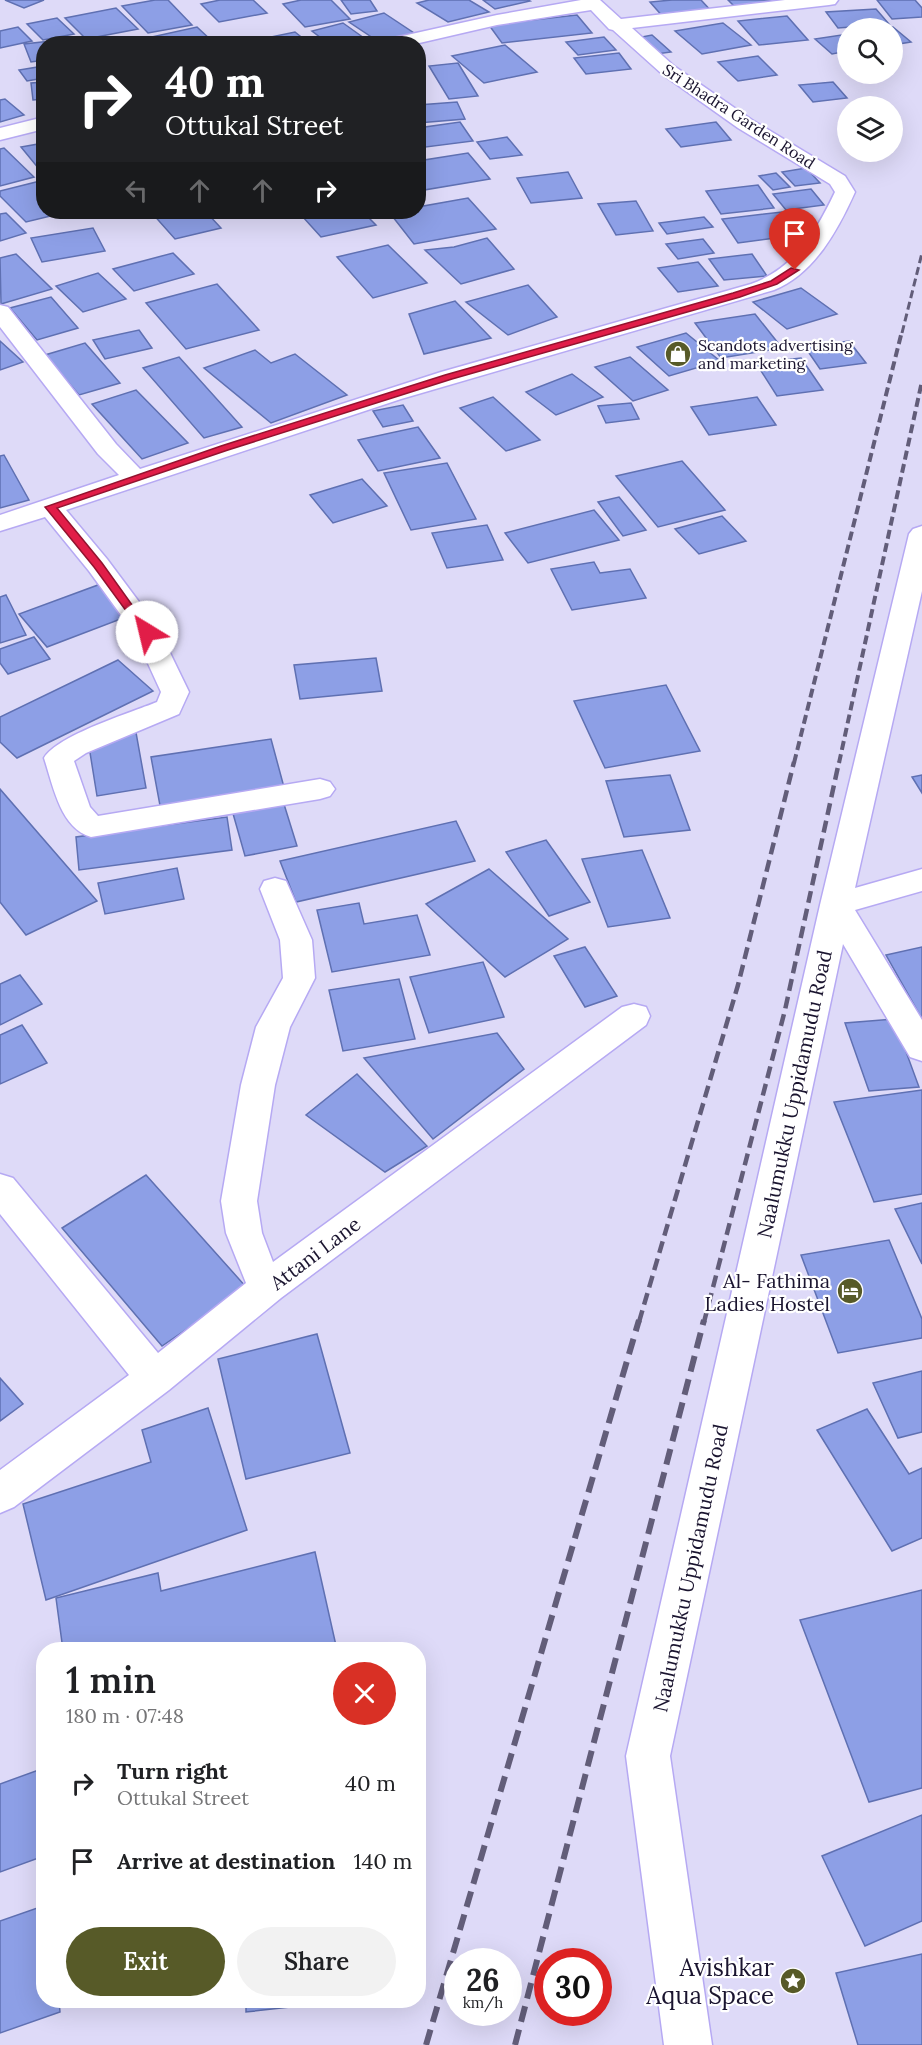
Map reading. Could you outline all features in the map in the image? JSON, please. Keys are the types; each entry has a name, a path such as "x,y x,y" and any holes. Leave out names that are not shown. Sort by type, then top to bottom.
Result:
{"street":[{"path":"615,24 829,0"},
{"path":"425,36 592,2"},
{"name":"Sri Bhadra Garden Road","path":"136,479 224,448 448,377 736,295 774,282 795,270 838,210 845,192 838,180 745,124 668,70 592,2"},
{"path":"0,134 36,125"},
{"path":"0,312 107,448 136,479 0,523"},
{"path":"50,507 98,565 147,632 175,692 169,708 76,746 58,758 77,811 91,827 320,789"},
{"name":"Naalumukku Uppidamudu Road","path":"688,2045 648,1755 836,905 922,534"},
{"path":"922,880 836,905 922,1048"},
{"path":"268,1287 257,1268 244,1233 239,1202 258,1085 273,1027 299,978 296,940 275,888"},
{"name":"Attani Lane","path":"0,1494 155,1378 268,1287 634,1016"},
{"path":"0,1188 155,1378"}],"building":[{"path":"5,0 44,0 24,8"},
{"path":"168,0 192,25 148,33 122,6"},
{"path":"220,0 253,0 267,13 219,22 201,4"},
{"path":"301,0 331,0 350,19 305,27 283,4"},
{"path":"341,0 370,0 377,11 351,14"},
{"path":"429,0 469,0 489,12 448,22 417,3"},
{"path":"483,0 528,0 530,1 495,9"},
{"path":"701,0 713,13 664,18 650,2"},
{"path":"728,0 778,0 778,1 734,6"},
{"path":"877,0 915,0 922,8 922,17 891,18"},
{"path":"116,8 138,29 102,36 83,36 65,18"},
{"path":"876,9 884,18 837,18 837,27 826,12"},
{"path":"384,13 414,33 402,36 370,36 349,22"},
{"path":"577,15 592,33 502,43 489,25"},
{"path":"787,16 808,40 759,45 738,21"},
{"path":"57,18 74,34 39,36 27,24"},
{"path":"343,23 361,36 319,36 312,31"},
{"path":"723,23 751,45 702,54 675,31"},
{"path":"18,27 32,41 0,48 0,31"},
{"path":"197,27 207,36 156,36"},
{"path":"295,32 300,36 276,36"},
{"path":"652,35 671,52 656,54 637,38"},
{"path":"903,35 911,42 903,43"},
{"path":"837,36 837,53 832,54 815,39"},
{"path":"604,37 616,50 578,55 566,42"},
{"path":"36,43 36,61 31,62 24,44"},
{"path":"505,45 537,72 484,83 452,56"},
{"path":"619,53 631,69 586,74 574,58"},
{"path":"758,56 777,75 738,81 718,62"},
{"path":"458,63 478,96 449,99 429,66"},
{"path":"36,67 36,79 27,81 19,70"},
{"path":"833,82 845,96 813,102 799,85"},
{"path":"31,83 36,83 36,100 33,100"},
{"path":"5,99 24,115 0,122 0,100"},
{"path":"457,102 465,119 426,122 426,104"},
{"path":"460,122 473,141 426,147 426,127"},
{"path":"716,122 731,140 681,147 666,129"},
{"path":"507,137 522,155 490,159 477,142"},
{"path":"36,144 36,165 21,147"},
{"path":"4,148 34,177 0,186 0,149"},
{"path":"468,153 490,179 426,190 426,160"},
{"path":"806,168 820,183 795,186 782,172"},
{"path":"568,172 582,198 531,203 517,178"},
{"path":"776,173 790,187 773,190 759,176"},
{"path":"36,182 36,219 38,219 26,222 0,196 0,191"},
{"path":"758,185 774,208 721,214 706,191"},
{"path":"811,189 824,205 786,210 773,194"},
{"path":"468,198 496,229 414,244 394,219 426,219 426,206"},
{"path":"636,201 653,231 616,235 598,204"},
{"path":"782,212 799,235 738,243 722,219"},
{"path":"6,213 26,233 0,241 0,214"},
{"path":"704,217 713,227 667,234 659,223"},
{"path":"157,219 213,219 221,228 175,239"},
{"path":"305,219 370,219 376,225 321,237"},
{"path":"93,228 105,251 42,262 31,238"},
{"path":"487,238 514,269 461,284 425,250 454,247"},
{"path":"703,239 714,253 678,259 666,244"},
{"path":"388,245 427,283 373,298 337,257"},
{"path":"173,253 194,274 134,291 113,269"},
{"path":"16,254 52,289 1,304 0,258"},
{"path":"752,254 767,276 724,280 709,259"},
{"path":"698,262 718,286 678,292 658,268"},
{"path":"98,273 126,299 83,312 56,286"},
{"path":"217,284 259,330 186,349 146,303"},
{"path":"528,285 557,317 508,335 466,302"},
{"path":"801,288 837,314 787,329 753,302"},
{"path":"51,297 78,328 37,340 10,308"},
{"path":"455,301 491,338 424,354 409,314"},
{"path":"755,314 782,348 721,358 695,323"},
{"path":"139,330 152,348 105,359 93,340"},
{"name":"Scandots advertising and marketing","path":"686,333 720,361 669,376 637,347"},
{"path":"0,341 23,362 0,370"},
{"path":"849,341 866,363 820,369 805,347"},
{"path":"85,343 120,383 79,395 45,355"},
{"path":"255,350 271,363 295,354 347,395 271,423 204,368"},
{"path":"179,357 242,427 204,438 143,368"},
{"path":"630,357 668,390 633,401 595,367"},
{"path":"801,358 823,390 777,396 756,363"},
{"path":"572,374 603,397 556,415 526,392"},
{"path":"136,390 188,443 142,459 92,404"},
{"path":"493,397 540,440 506,451 460,408"},
{"path":"757,397 776,425 709,435 691,407"},
{"path":"631,403 639,419 606,423 598,406"},
{"path":"403,405 413,421 383,427 373,411"},
{"path":"418,427 440,458 378,471 358,440"},
{"path":"4,455 29,500 0,508 0,456"},
{"path":"682,461 725,510 658,527 616,476"},
{"path":"447,463 476,519 411,530 384,473"},
{"path":"362,479 387,506 333,523 310,495"},
{"path":"619,497 646,530 623,536 598,502"},
{"path":"594,510 619,540 528,563 505,533"},
{"path":"722,516 746,541 699,554 675,529"},
{"path":"487,525 503,560 447,568 432,533"},
{"path":"594,562 600,573 630,569 646,598 572,610 551,569"},
{"path":"98,585 126,617 47,647 19,614"},
{"path":"6,595 26,635 0,643 0,597"},
{"path":"34,637 50,659 8,674 0,663 0,649"},
{"path":"376,658 382,691 300,699 294,665"},
{"path":"118,660 153,691 17,758 0,742 0,717"},
{"path":"666,685 700,751 605,768 574,701"},
{"path":"135,727 146,788 97,796 87,734"},
{"path":"271,739 285,791 161,811 151,757"},
{"path":"670,775 690,830 624,837 606,781"},
{"path":"922,775 922,793 912,777"},
{"path":"0,789 97,901 26,935 0,902"},
{"path":"283,801 297,846 245,856 232,810"},
{"path":"227,817 232,850 79,870 76,837"},
{"path":"456,821 475,861 296,902 280,861"},
{"path":"546,840 590,902 549,916 506,852"},
{"path":"642,850 670,918 608,927 582,859"},
{"path":"177,868 184,899 105,914 98,883"},
{"path":"489,869 568,939 505,977 426,904"},
{"path":"359,903 364,924 417,915 430,955 332,972 317,910"},
{"path":"585,947 617,996 585,1007 554,956"},
{"path":"922,947 922,1019 886,955"},
{"path":"483,962 504,1017 429,1033 410,977"},
{"path":"20,975 42,1004 0,1025 0,984"},
{"path":"399,979 415,1039 343,1051 329,990"},
{"path":"894,1019 919,1087 869,1091 845,1023"},
{"path":"22,1025 47,1063 0,1084 0,1035"},
{"path":"497,1033 524,1069 433,1139 364,1058"},
{"path":"357,1074 427,1146 385,1172 306,1115"},
{"path":"922,1090 922,1194 874,1202 834,1102"},
{"path":"146,1175 247,1288 162,1346 62,1228"},
{"path":"922,1203 922,1264 895,1209"},
{"path":"889,1240 922,1319 922,1338 838,1353 801,1255"},
{"path":"317,1334 350,1453 246,1479 218,1359"},
{"path":"922,1371 922,1432 898,1438 873,1383"},
{"path":"0,1378 23,1404 0,1421"},
{"path":"208,1408 247,1530 46,1600 23,1504 151,1462 142,1430"},
{"path":"867,1409 909,1474 922,1468 922,1538 892,1551 817,1430"},
{"path":"315,1552 335,1642 62,1642 56,1598 158,1573 161,1591"},
{"path":"922,1590 922,1788 869,1802 800,1620"},
{"path":"36,1771 36,1859 0,1872 0,1784"},
{"path":"922,1815 922,1921 865,1946 822,1856"},
{"path":"36,1908 36,2008 60,2008 60,2012 0,2033 0,1921"},
{"path":"922,1954 922,2045 858,2045 836,1973"},
{"path":"246,2008 282,2008 246,2012"}],"railway":[{"path":"902,333 922,253"},
{"path":"794,763 902,331"},
{"path":"839,763 922,381"},
{"path":"639,1322 738,985 794,762"},
{"path":"704,1322 785,1010 839,762"},
{"path":"426,2045 639,1320"},
{"path":"515,2045 704,1320"}],"place":[{"name":"Scandots advertising and marketing","path":"678,354"},
{"name":"Al- Fathima Ladies Hostel","path":"850,1291"},
{"name":"Avishkar Aqua Space","path":"793,1981"}],"route":[{"path":"147,632 98,565 50,507 224,448 448,377 736,295 774,282 795,270"}]}
